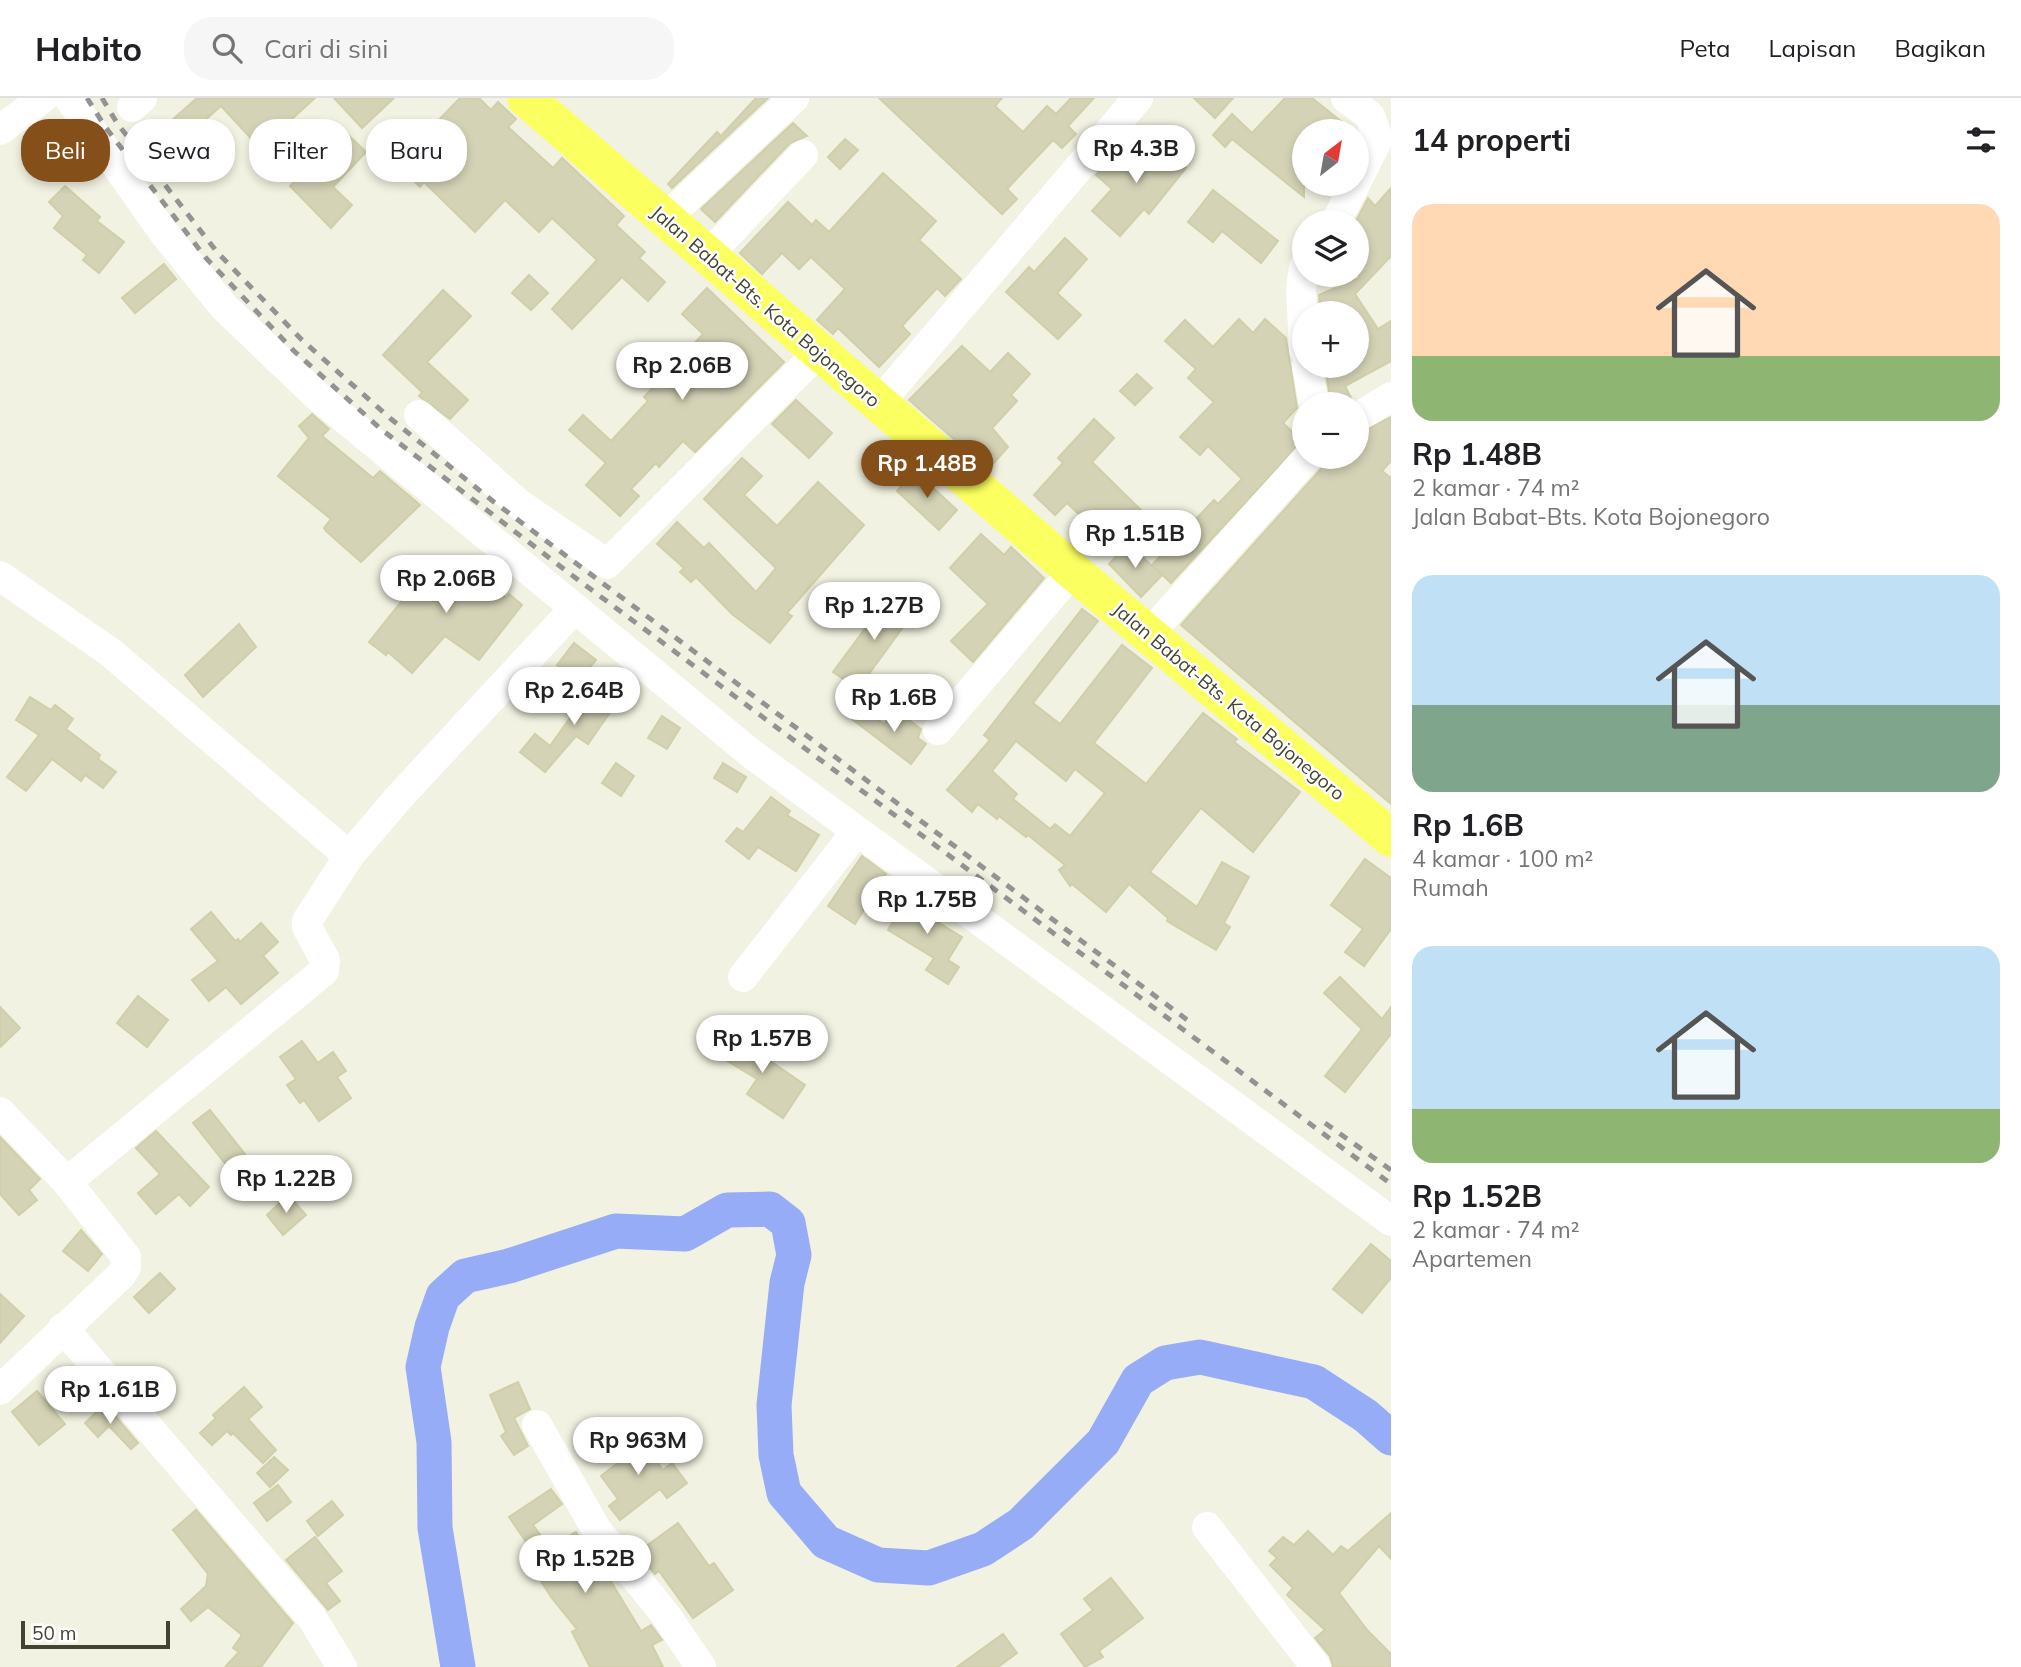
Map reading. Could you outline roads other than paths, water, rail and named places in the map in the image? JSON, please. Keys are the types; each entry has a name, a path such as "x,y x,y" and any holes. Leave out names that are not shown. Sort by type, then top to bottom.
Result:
{"highway":[{"name":"Jalan Babat-Bts. Kota Bojonegoro","path":"526,98 1073,571 1389,833"}],"street":[{"path":"0,130 43,98"},
{"path":"69,98 164,233 223,307 316,395 753,755 1391,1221"},
{"path":"665,219 794,98"},
{"path":"879,403 1138,98"},
{"path":"1342,210 1378,139 1370,116 1346,98"},
{"path":"708,255 803,155"},
{"path":"419,415 519,504 607,564 819,352"},
{"path":"1369,410 1391,397"},
{"path":"1150,633 1297,469"},
{"path":"938,730 1073,571"},
{"path":"0,576 110,652 341,867"},
{"path":"67,1182 324,971 325,960 306,927 309,916 341,867 419,775 575,608"},
{"path":"743,977 856,832"},
{"path":"0,1112 67,1182 126,1257 126,1267 121,1275 0,1390"},
{"path":"63,1328 312,1618 342,1667"},
{"path":"537,1425 596,1528 665,1614 701,1667"},
{"path":"1207,1527 1314,1666"}],"waterway":[{"path":"458,1667 435,1528 434,1442 423,1367 432,1327 443,1296 465,1276 509,1266 616,1231 685,1234 727,1210 770,1209 788,1223 794,1255 787,1283 774,1405 776,1455 784,1493 826,1542 878,1565 929,1568 983,1549 1021,1524 1103,1442 1138,1380 1165,1363 1200,1357 1314,1382 1366,1416 1391,1438"}],"railway":[{"path":"87,98 106,128 206,258 294,351 382,430 577,579 1391,1184"},
{"path":"102,98 117,123 217,252 302,340 391,419 494,502 1194,1025"},
{"path":"1325,1123 1391,1170"}]}
